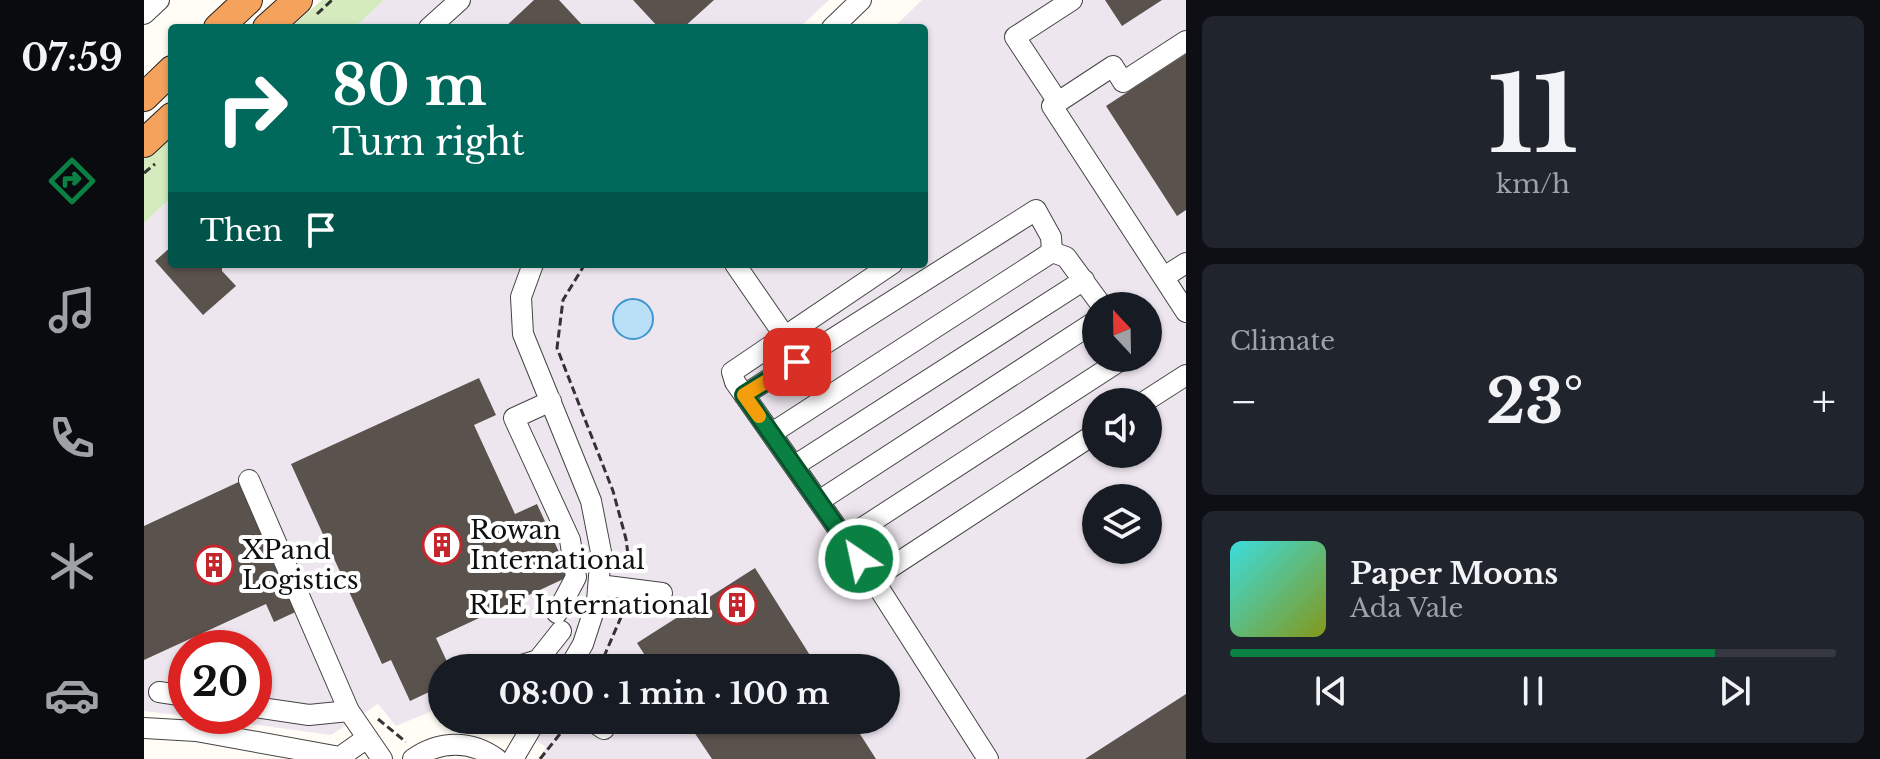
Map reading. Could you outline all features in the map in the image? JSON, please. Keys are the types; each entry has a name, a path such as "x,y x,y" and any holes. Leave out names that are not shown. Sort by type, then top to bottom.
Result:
{"highway":[{"path":"222,24 248,0"},
{"path":"271,24 298,0"},
{"path":"144,143 168,121"}],"street":[{"path":"433,24 460,0"},
{"path":"836,24 861,0"},
{"path":"1058,102 1015,37 1072,0"},
{"path":"1186,41 1123,82 1113,66 1052,106 1186,312"},
{"path":"744,395 1036,210 1051,237 1052,252"},
{"path":"1052,252 1066,257 1092,292"},
{"path":"772,433 1052,252"},
{"path":"1164,277 1186,263"},
{"path":"532,268 521,297 523,334 596,518 601,552 599,585 583,644 577,654"},
{"path":"738,268 784,335"},
{"path":"885,268 732,372 744,395 873,579 988,759"},
{"path":"889,268 901,295"},
{"path":"794,466 1084,280"},
{"path":"819,501 1082,330"},
{"path":"845,539 1102,372"},
{"path":"1162,390 1186,375"},
{"path":"550,654 576,577 570,540 514,418 551,401"},
{"path":"873,579 1082,442"},
{"path":"249,480 359,726 382,759"},
{"path":"599,585 662,593"},
{"path":"159,692 168,693"},
{"path":"272,710 359,726"},
{"path":"144,728 196,731 340,757 359,726"},
{"path":"513,759 528,734"},
{"path":"415,758 436,747 457,744 485,750 497,759"}],"path":[{"path":"359,726 380,719 415,758"},
{"path":"540,759 560,734"}],"shaded area":[{"path":"384,0 829,0 803,24 358,24"},
{"path":"922,0 1186,0 1186,759 539,759 546,747 526,734 900,734 900,654 428,654 428,713 396,726 378,704 331,735 272,727 272,630 168,630 168,714 144,711 144,223 168,201 168,268 928,268 928,24 897,24"}],"green space":[{"path":"322,0 384,0 358,24 295,24"},
{"path":"168,138 168,201 144,223 144,159"}],"water":[{"path":"633,299 647,305 653,319 647,333 633,339 619,333 613,319 619,305"}],"building":[{"path":"534,0 559,0 581,24 508,24"},
{"path":"633,0 714,0 687,24 655,24"},
{"path":"1105,0 1162,0 1122,26"},
{"path":"1186,54 1186,210 1177,216 1106,106"},
{"path":"168,250 168,268 222,268 236,286 203,315 155,261"},
{"name":"Rowan International","path":"479,378 496,415 474,425 515,514 537,504 570,576 436,638 443,654 428,654 428,693 410,701 391,660 382,664 291,464"},
{"name":"XPand Logistics","path":"245,479 304,608 274,622 266,604 209,630 168,630 168,649 144,660 144,526"},
{"name":"RLE International","path":"755,568 809,654 644,654 637,643"},
{"path":"1186,694 1186,759 1085,759"},
{"path":"695,734 860,734 876,759 712,759"}],"slow traffic":[{"path":"759,416 744,395 767,381"}],"place":[{"name":"Rowan International","path":"442,545"},
{"name":"XPand Logistics","path":"214,565"},
{"name":"RLE International","path":"737,605"}],"route":[{"path":"797,362 744,395 859,559"}]}
